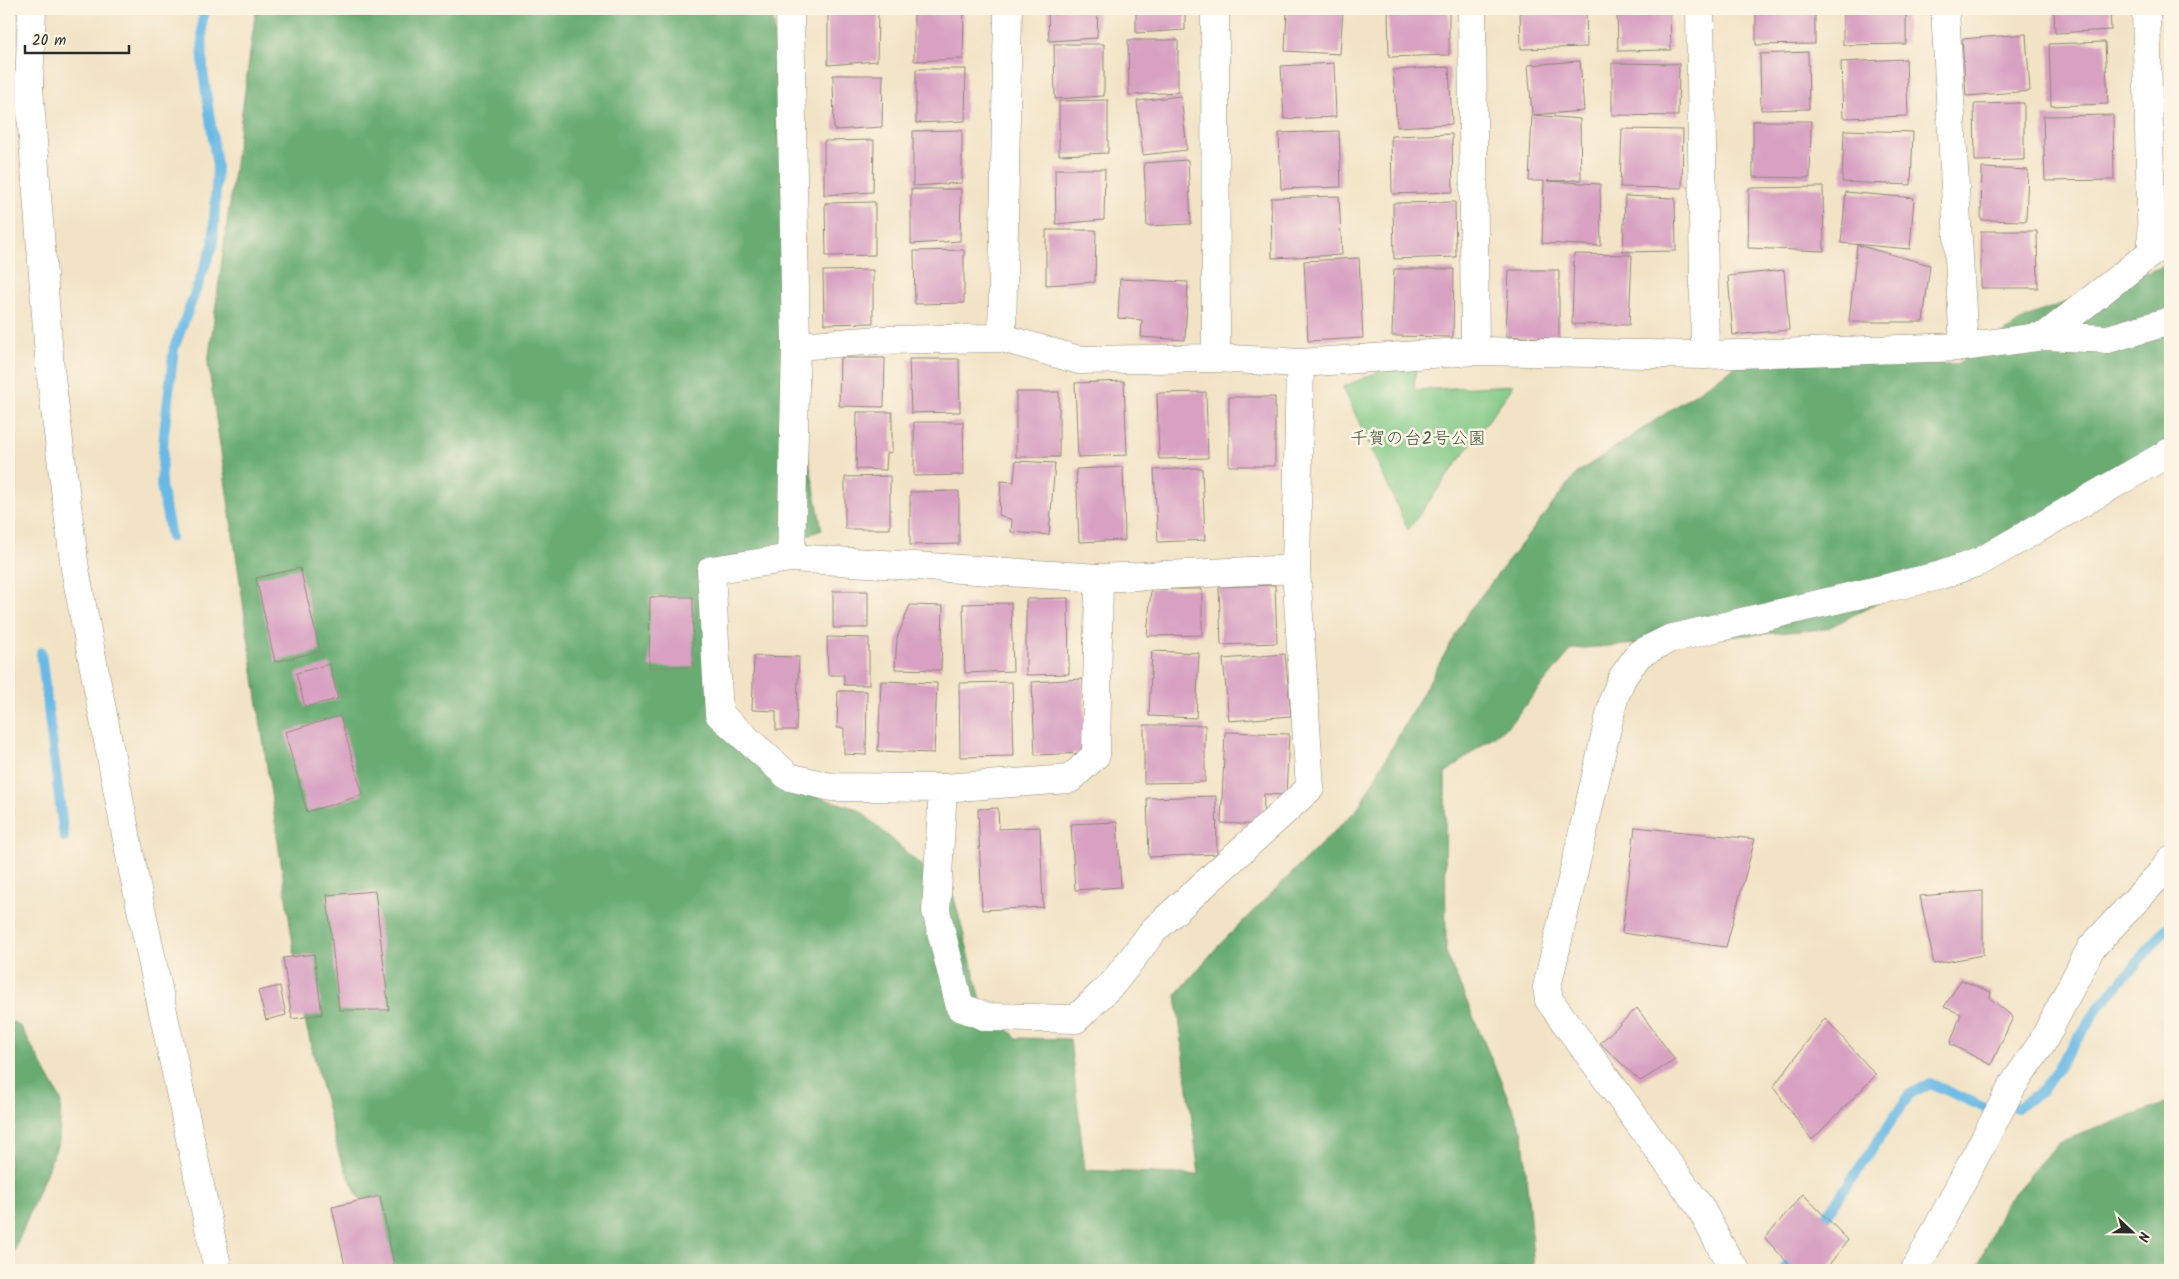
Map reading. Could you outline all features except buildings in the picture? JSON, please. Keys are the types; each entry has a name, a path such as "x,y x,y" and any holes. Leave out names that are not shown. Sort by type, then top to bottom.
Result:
{"street":[{"path":"32,9 19,86 50,369 75,569 133,871 218,1270"},
{"path":"790,9 796,346 791,558"},
{"path":"1002,338 1008,9"},
{"path":"1215,9 1216,358"},
{"path":"1472,9 1475,351"},
{"path":"1700,9 1705,356"},
{"path":"1945,9 1964,347"},
{"path":"2045,336 2161,247 2146,9"},
{"path":"796,346 880,340 1002,338 1080,360 1216,358 1300,364 1475,351 1705,356 1964,347 2045,336 2108,339 2170,321"},
{"path":"942,788 936,912 960,1007 987,1017 1076,1019 1114,982 1154,930 1310,788 1296,569 1300,364"},
{"path":"1736,1270 1729,1262 1700,1207 1549,1000 1547,987 1614,698 1622,678 1639,654 1669,638 1938,576 1980,561 2170,452"},
{"path":"1099,578 1096,755 1070,779 942,788 831,787 789,777 719,714 711,570 791,558 1099,578 1296,569"},
{"path":"1915,1270 2012,1085 2042,1043 2091,948 2164,870 2170,860"}],"green space":[{"path":"256,9 773,9 791,365 822,530 712,569 714,720 795,790 858,809 953,894 983,1007 1017,1038 1070,1039 1085,1170 1199,1175 1176,995 1218,946 1358,808 1469,611 1577,473 1742,362 1957,364 2031,315 2170,264 2170,455 1826,629 1572,649 1509,725 1445,773 1446,953 1523,1133 1534,1270 392,1270 339,1155 303,1013 208,363"},
{"name":"千賀の台2号公園","path":"1417,355 1414,390 1514,385 1408,530 1343,387"},
{"path":"9,1020 21,1027 61,1100 59,1141 9,1264"},
{"path":"2170,1102 2170,1270 1976,1270 2005,1204 2059,1142"}],"waterway":[{"path":"171,537 161,485 164,434 174,348 213,245 217,167 203,71 202,22 206,9"},
{"path":"41,652 64,837"},
{"path":"2016,1108 2043,1090 2099,1007 2170,926"},
{"path":"1818,1228 1910,1094 1930,1083 1985,1108"},
{"path":"1783,1270 1797,1255"}]}
